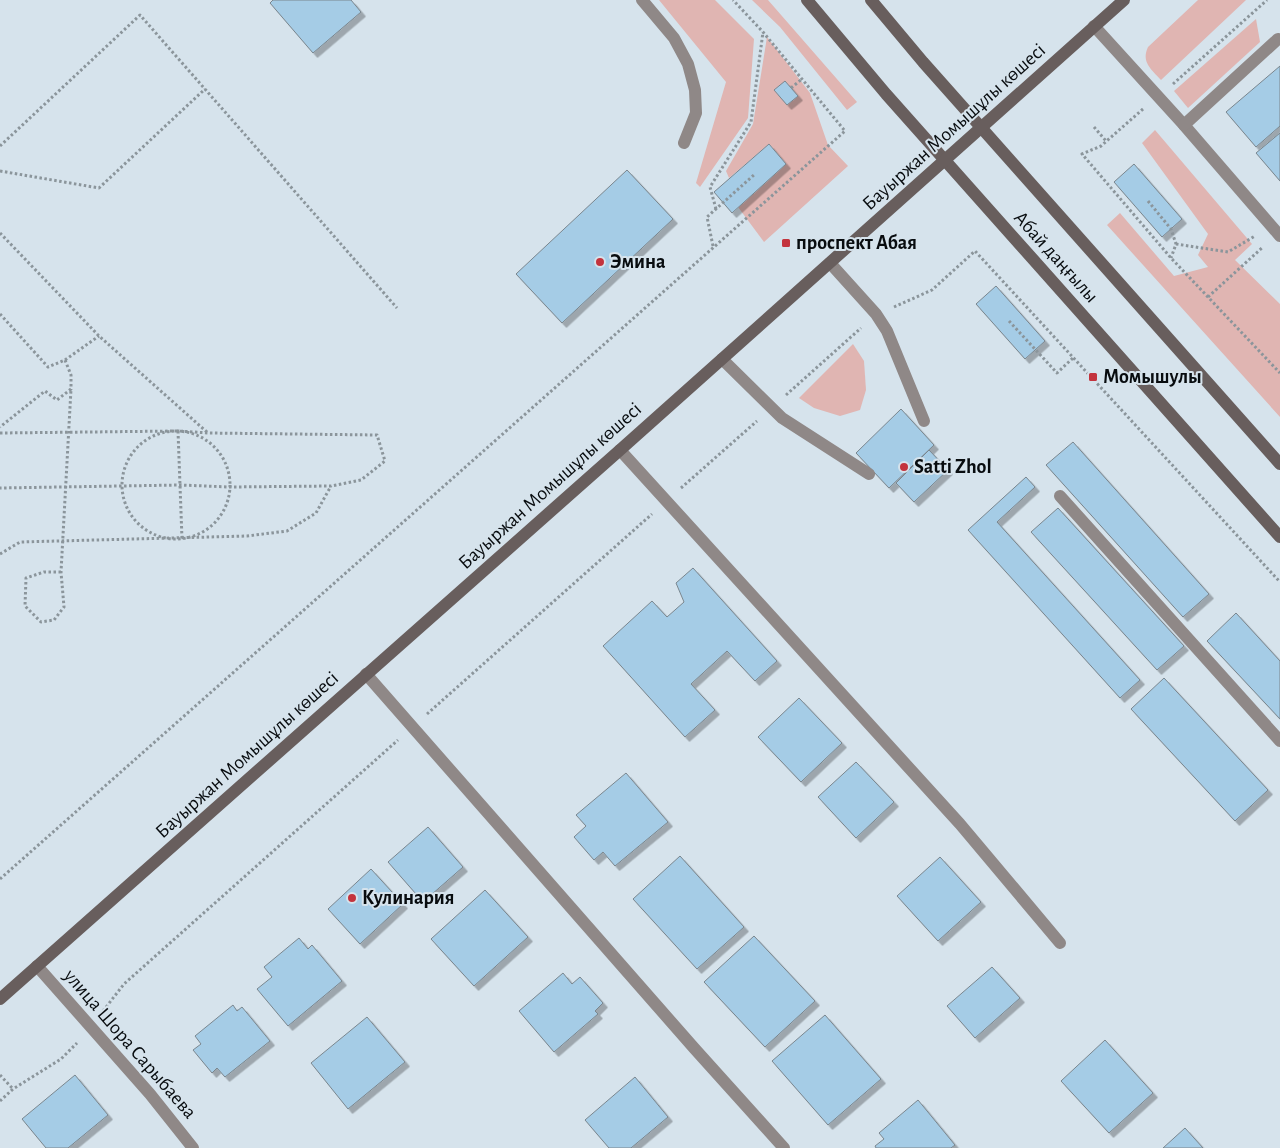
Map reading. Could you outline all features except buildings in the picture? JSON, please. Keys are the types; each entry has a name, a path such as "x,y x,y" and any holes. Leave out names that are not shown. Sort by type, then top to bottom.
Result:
{"main road":[{"name":"Абай даңғылы","path":"807,0 944,160 1280,537"},
{"name":"Абай даңғылы","path":"871,0 981,128 1280,464"},
{"name":"Бауыржан Момышұлы көшесі","path":"0,999 620,450 1124,0"}],"street":[{"path":"642,0 674,38 688,64 695,90 696,113 684,143"},
{"path":"1094,26 1184,125 1276,232"},
{"path":"1184,125 1278,39"},
{"path":"830,263 876,314 887,331 924,421"},
{"path":"722,359 782,418 869,474"},
{"path":"620,450 960,824 1060,942"},
{"path":"1060,496 1280,741"},
{"path":"366,674 784,1148"},
{"name":"улица Шора Сарыбаева","path":"37,966 150,1094 193,1148"}],"path":[{"path":"0,879 845,131 763,32 733,0"},
{"path":"1267,0 1158,98 1100,146 1082,154 1170,258 1280,373"},
{"path":"0,146 140,15 397,308"},
{"path":"716,209 710,188 751,122 763,32"},
{"path":"791,88 802,79"},
{"path":"0,171 99,188 205,88"},
{"path":"1094,127 1106,141"},
{"path":"713,247 707,217 755,174"},
{"path":"1148,201 1171,228 1176,244 1170,258"},
{"path":"1176,244 1228,252 1276,232"},
{"path":"1208,297 1276,232"},
{"path":"0,233 100,336 209,433"},
{"path":"0,1101 13,1090 62,1059 124,984 876,314 932,290 975,251 1280,582"},
{"path":"0,314 48,368 65,360 100,336"},
{"path":"1009,321 1057,372 1074,357"},
{"path":"61,572 44,572 26,578 25,606 41,622 54,620 64,607 61,572 71,389 71,374 65,360"},
{"path":"0,427 45,391 57,400 71,389"},
{"path":"178,431 182,539"},
{"path":"0,433 178,431 378,435 385,461 362,480 331,486 230,487 181,485 122,488 0,488"},
{"path":"178,431 194,434 209,442 220,455 228,470 230,487 227,502 220,515 210,527 182,539 164,538 148,531 134,520 125,505 122,488 123,472 128,458 137,447 149,438 163,432 178,431"},
{"path":"0,554 20,542 182,539 247,536 287,530 316,513 331,486"},
{"path":"0,1075 13,1090"}],"shaded area":[{"path":"659,0 715,0 754,39 748,118 700,187 696,183 726,82"},
{"path":"752,0 768,0 857,102 847,110 780,27"},
{"path":"1198,0 1246,0 1161,80 1146,61 1148,47"},
{"path":"1256,19 1260,42 1188,108 1174,91"},
{"path":"767,37 810,93 828,145 848,166 764,242 738,207 786,164 769,144 729,178 726,171 753,124"},
{"path":"1155,130 1252,244 1235,260 1280,304 1280,417 1107,225 1120,213 1174,276 1208,267 1198,255 1208,234 1142,143"},
{"path":"853,344 864,361 866,390 860,410 840,416 814,408 799,398"}],"place":[{"name":"проспект Абая","path":"786,243"},
{"name":"Эмина","path":"600,262"},
{"name":"Момышулы","path":"1093,377"},
{"name":"Satti Zhol","path":"904,467"},
{"name":"Кулинария","path":"352,898"}]}
